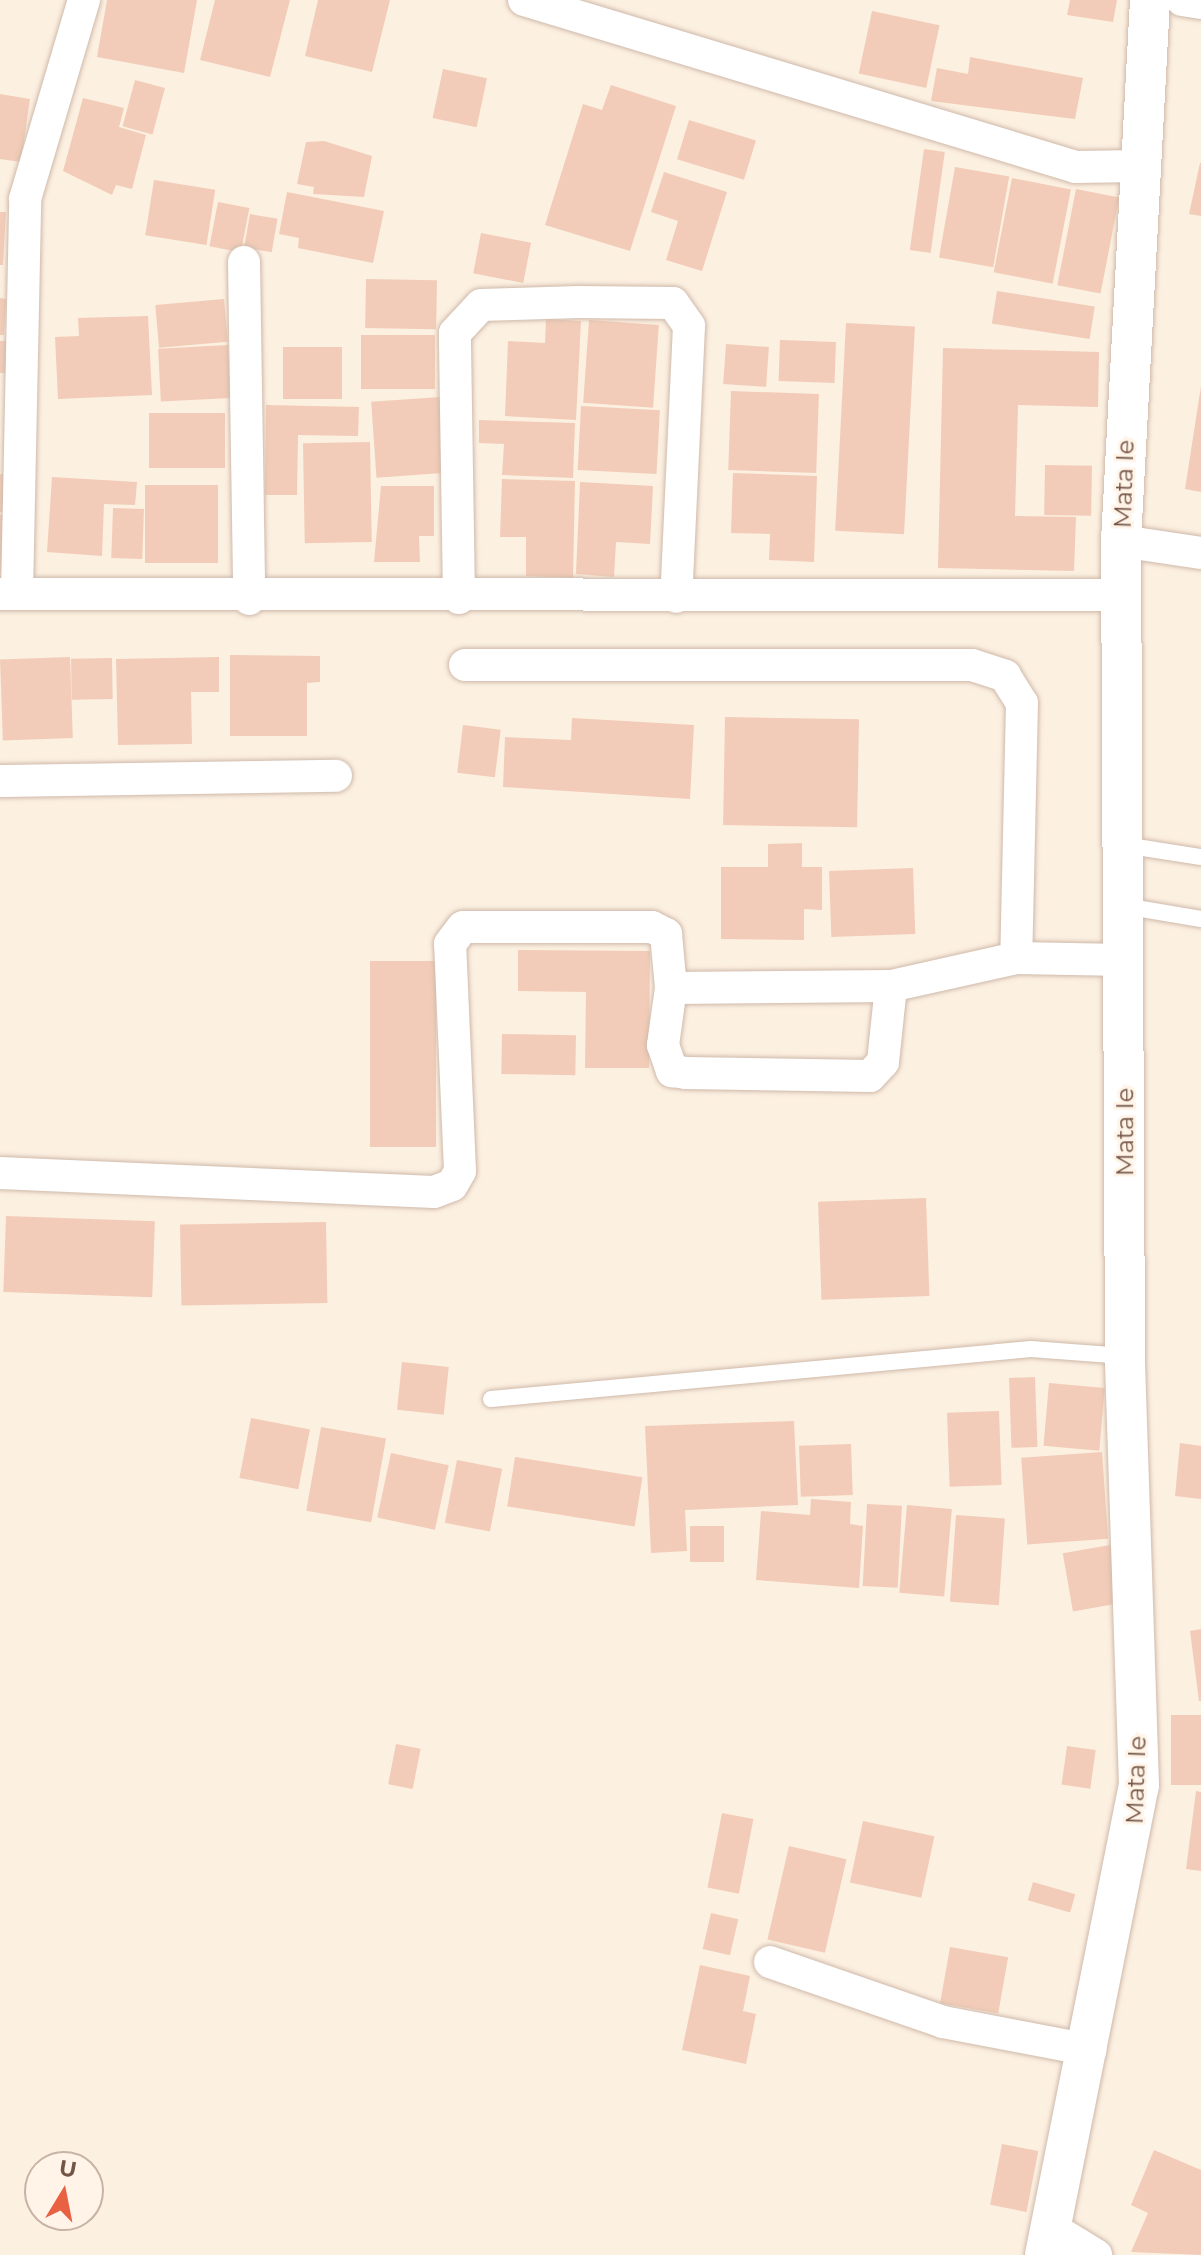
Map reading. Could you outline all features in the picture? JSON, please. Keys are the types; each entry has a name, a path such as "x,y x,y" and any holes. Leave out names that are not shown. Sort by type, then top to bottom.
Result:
{"street":[{"path":"84,0 25,199 8,594 249,599 1121,595"},
{"path":"524,0 1076,167 1138,166"},
{"name":"Mata Ie","path":"1047,2245 1138,1818 1125,1356 1121,541 1138,166 1150,0"},
{"path":"1182,0 1201,3"},
{"path":"244,262 249,599"},
{"path":"459,598 455,333 481,305 579,302 673,303 684,310 689,326 676,597"},
{"path":"1121,541 1201,553"},
{"path":"465,665 972,665 1005,676 1022,703 1016,958"},
{"path":"0,781 336,776"},
{"path":"0,1173 434,1192 456,1181 460,1171 453,933 463,927 652,927 669,943 671,988 663,1045 672,1071 870,1076 883,1062 891,986"},
{"path":"671,988 891,986 1016,958 1125,960"},
{"path":"770,1962 943,2022 1090,2050"},
{"path":"1047,2245 1096,2255"}],"lane":[{"path":"1122,845 1201,857"},
{"path":"1123,906 1201,919"},
{"path":"491,1399 1031,1349 1125,1356"}],"building":[{"path":"107,0 197,0 184,73 97,57"},
{"path":"215,0 290,0 270,77 200,60"},
{"path":"318,0 390,0 372,72 305,56"},
{"path":"1070,0 1117,0 1113,22 1067,15"},
{"path":"872,11 939,25 926,88 859,74"},
{"path":"970,57 1083,78 1075,119 931,101 937,68 968,74"},
{"path":"443,69 487,78 477,127 433,118"},
{"path":"135,80 165,88 153,134 123,126"},
{"path":"611,85 676,106 630,251 545,225 583,104 602,110"},
{"path":"0,94 30,99 21,162 0,159"},
{"path":"83,98 124,108 119,127 146,135 132,189 116,185 112,195 63,171"},
{"path":"689,120 756,140 744,180 677,159"},
{"path":"324,141 372,156 364,197 313,194 314,187 297,184 306,142"},
{"path":"924,149 945,152 931,253 910,250"},
{"path":"1201,163 1201,216 1189,214"},
{"path":"955,167 1009,177 993,267 939,258"},
{"path":"664,172 727,192 702,271 666,260 678,221 651,212"},
{"path":"1012,178 1071,189 1053,284 994,272"},
{"path":"154,180 215,190 206,245 145,235"},
{"path":"1076,189 1119,197 1100,294 1057,285"},
{"path":"287,192 384,211 373,263 298,248 299,238 279,234"},
{"path":"218,202 249,208 241,252 209,246"},
{"path":"0,212 6,212 3,265 0,265"},
{"path":"250,214 278,219 272,252 244,247"},
{"path":"481,233 531,243 523,283 473,273"},
{"path":"366,279 437,280 436,329 365,328"},
{"path":"997,291 1095,306 1090,339 992,324"},
{"path":"0,298 6,299 4,335 0,335"},
{"path":"224,299 228,342 159,348 155,305"},
{"path":"148,316 152,395 58,399 55,337 79,336 78,318"},
{"path":"546,319 581,321 576,420 505,416 508,341 545,343"},
{"path":"589,320 659,325 653,408 583,403"},
{"path":"846,323 915,327 904,534 835,531"},
{"path":"361,335 435,335 435,389 361,389"},
{"path":"780,340 836,342 835,383 779,381"},
{"path":"0,341 6,341 6,373 0,373"},
{"path":"726,344 769,347 766,387 723,384"},
{"path":"228,345 231,398 161,402 158,349"},
{"path":"283,347 342,347 342,399 283,399"},
{"path":"943,348 1099,352 1098,407 1018,405 1015,516 1076,517 1074,571 938,568"},
{"path":"1201,386 1201,492 1185,489"},
{"path":"731,391 819,394 816,473 728,470"},
{"path":"440,397 445,473 376,478 371,402"},
{"path":"266,405 359,407 358,436 298,435 297,495 265,495"},
{"path":"581,406 660,410 657,474 578,470"},
{"path":"149,413 225,413 225,468 149,468"},
{"path":"479,420 575,423 573,478 502,475 504,444 479,443"},
{"path":"370,442 372,542 305,543 303,443"},
{"path":"1045,465 1092,466 1091,516 1044,515"},
{"path":"733,473 817,476 814,562 769,560 770,534 731,533"},
{"path":"0,474 7,474 5,512 0,512"},
{"path":"52,477 137,482 135,505 104,504 102,556 47,552"},
{"path":"502,479 575,481 573,578 526,576 526,537 500,537"},
{"path":"580,482 653,486 650,544 616,542 614,577 576,574"},
{"path":"145,485 218,485 218,563 145,563"},
{"path":"381,486 434,486 434,536 419,536 420,562 374,562"},
{"path":"113,508 144,509 142,559 111,558"},
{"path":"0,515 5,515 4,573 0,572"},
{"path":"230,655 320,656 320,682 307,683 307,736 230,736"},
{"path":"70,657 73,738 3,740 0,659"},
{"path":"219,657 219,692 191,692 192,744 118,745 116,659"},
{"path":"112,658 113,699 72,700 71,659"},
{"path":"725,717 859,719 857,827 723,825"},
{"path":"572,718 694,725 690,799 503,787 505,737 571,740"},
{"path":"463,725 501,730 495,777 457,773"},
{"path":"802,843 802,867 822,867 822,910 804,909 804,940 721,939 721,867 768,867 768,844"},
{"path":"913,868 915,934 831,937 829,871"},
{"path":"518,950 650,951 649,1068 585,1068 586,992 518,991"},
{"path":"370,961 436,961 436,1147 370,1147"},
{"path":"502,1034 576,1035 575,1075 501,1074"},
{"path":"926,1198 929,1296 821,1300 818,1202"},
{"path":"6,1216 155,1221 152,1297 3,1292"},
{"path":"326,1222 327,1303 181,1306 180,1225"},
{"path":"402,1362 449,1367 444,1415 397,1410"},
{"path":"1035,1377 1037,1447 1011,1448 1009,1378"},
{"path":"1049,1383 1105,1388 1099,1451 1044,1446"},
{"path":"999,1411 1002,1485 950,1487 947,1413"},
{"path":"251,1418 310,1429 298,1489 239,1478"},
{"path":"794,1421 798,1505 685,1510 687,1551 651,1553 645,1426"},
{"path":"321,1427 386,1438 371,1522 306,1511"},
{"path":"1180,1443 1201,1446 1201,1499 1175,1496"},
{"path":"851,1444 853,1495 801,1497 799,1446"},
{"path":"1102,1452 1108,1539 1027,1544 1021,1458"},
{"path":"391,1453 449,1465 435,1530 377,1518"},
{"path":"515,1457 642,1477 635,1527 507,1506"},
{"path":"457,1460 502,1469 490,1532 445,1523"},
{"path":"811,1499 851,1502 850,1524 863,1526 859,1588 756,1580 761,1511 810,1515"},
{"path":"867,1504 902,1506 898,1588 863,1586"},
{"path":"907,1505 952,1509 944,1597 899,1593"},
{"path":"956,1515 1005,1518 999,1605 950,1602"},
{"path":"690,1526 724,1526 724,1562 690,1562"},
{"path":"1110,1545 1120,1603 1073,1611 1063,1553"},
{"path":"1201,1629 1201,1701 1199,1701 1190,1631"},
{"path":"1171,1715 1201,1715 1201,1785 1171,1785"},
{"path":"396,1744 421,1749 413,1789 388,1784"},
{"path":"1067,1746 1096,1750 1090,1789 1062,1785"},
{"path":"1196,1791 1201,1792 1201,1871 1186,1869"},
{"path":"722,1813 753,1819 739,1894 707,1888"},
{"path":"863,1821 934,1836 921,1898 850,1883"},
{"path":"789,1846 846,1859 825,1953 767,1940"},
{"path":"1033,1882 1075,1894 1070,1912 1028,1900"},
{"path":"711,1913 738,1919 730,1955 703,1949"},
{"path":"950,1947 1008,1957 998,2013 940,2003"},
{"path":"700,1965 750,1976 743,2011 756,2014 746,2064 682,2050"},
{"path":"1002,2144 1038,2151 1026,2212 990,2205"},
{"path":"1154,2150 1201,2170 1201,2255 1131,2252 1148,2213 1131,2205"}]}
